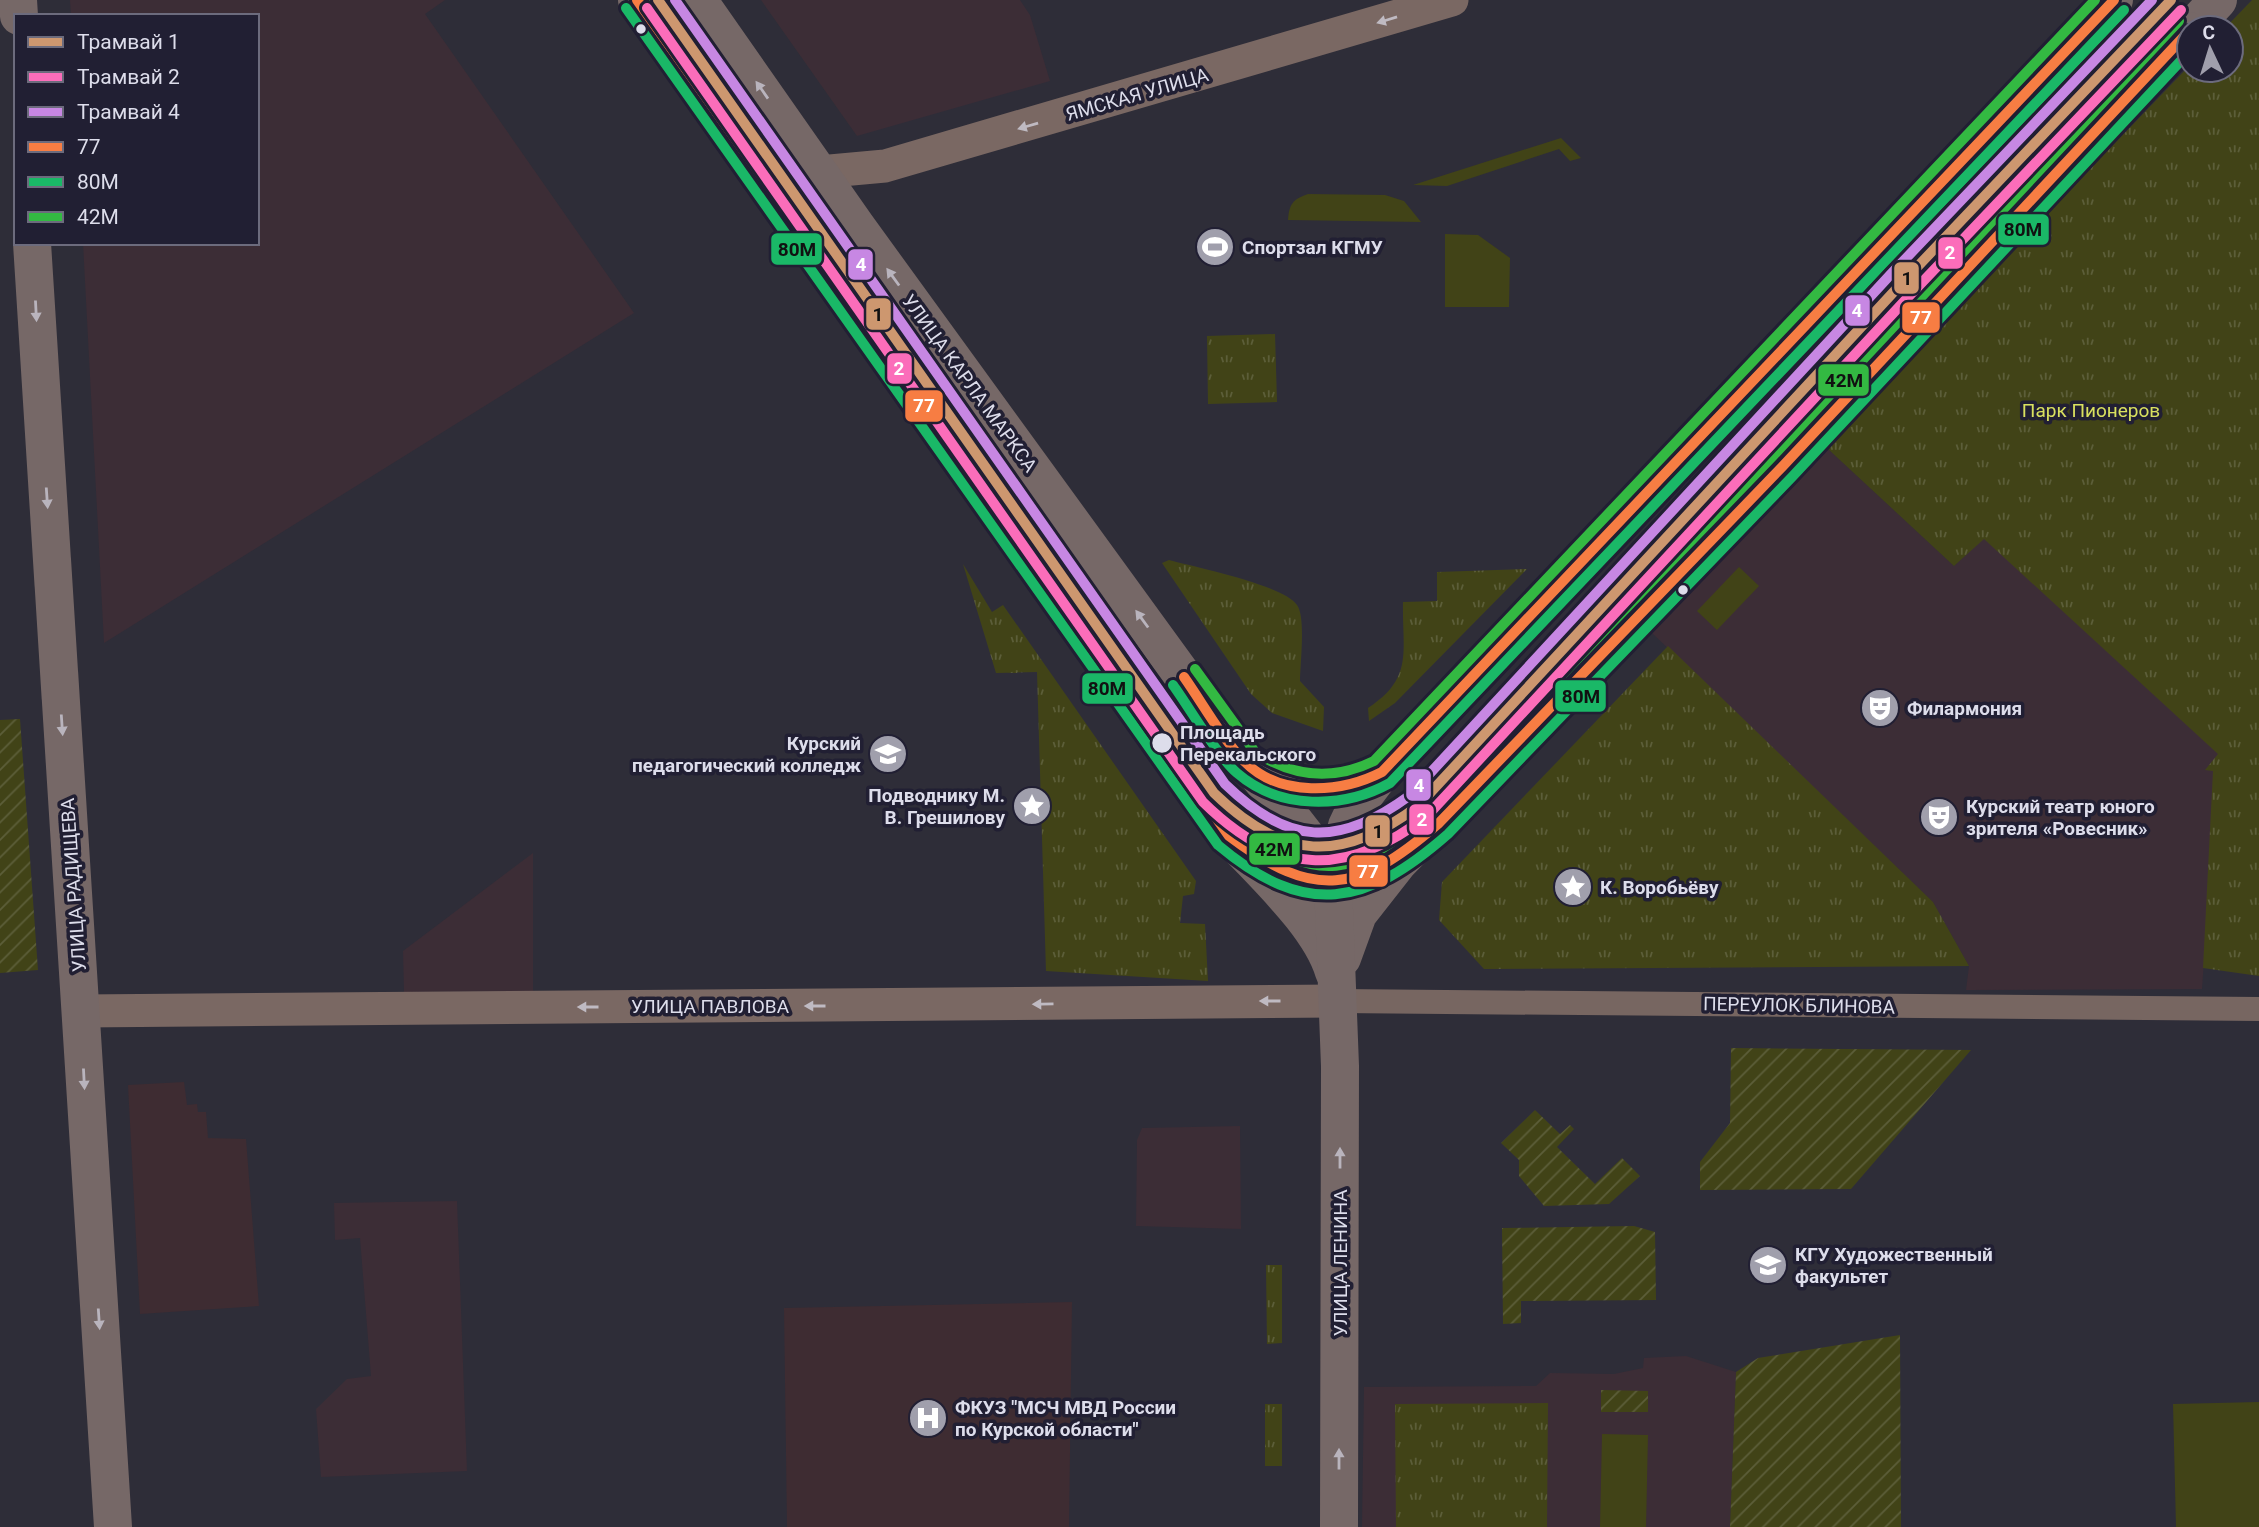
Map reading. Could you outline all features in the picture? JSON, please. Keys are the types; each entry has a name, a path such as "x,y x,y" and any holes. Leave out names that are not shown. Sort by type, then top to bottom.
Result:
{"main road":[{"path":"637,0 1229,836 1306,922 1331,963 1338,999"},
{"name":"УЛИЦА КАРЛА МАРКСА","path":"698,0 1245,762 1322,857 1333,883"},
{"name":"ЯМСКАЯ УЛИЦА","path":"819,172 886,166 1452,0"},
{"path":"1338,999 1333,883 1347,826 1357,805 1382,772 2115,0"},
{"path":"2204,14 2218,0"},
{"path":"1338,999 1343,955 1358,914 1376,888 1744,507 2175,45"},
{"name":"УЛИЦА РАДИЩЕВА","path":"32,245 113,1527"},
{"path":"1245,762 1272,778 1319,789 1355,785 1382,772"},
{"path":"1229,836 1247,851 1287,873 1333,883 1349,882 1381,870 1419,842"},
{"name":"УЛИЦА ПАВЛОВА","path":"81,1011 1338,999"},
{"name":"УЛИЦА ЛЕНИНА","path":"1338,999 1339,1527"}],"street":[{"name":"ПЕРЕУЛОК БЛИНОВА","path":"1338,999 2259,1009"}],"shaded area":[{"path":"70,0 445,0 425,14 634,313 104,643 83,245 259,245 259,14 71,14"},
{"path":"761,0 1020,0 1030,15 1050,81 857,136"},
{"path":"1828,449 1954,566 1984,538 2219,754 2202,989 1966,990 1969,966 1933,902 1652,633"},
{"path":"533,853 533,991 404,992 403,951"},
{"path":"184,1082 187,1105 197,1104 198,1112 206,1112 208,1138 246,1139 259,1306 140,1314 128,1085"},
{"path":"1240,1126 1241,1229 1136,1226 1137,1140 1142,1128"},
{"path":"457,1201 467,1471 321,1477 316,1409 347,1379 371,1376 360,1238 335,1240 334,1203"},
{"name":"ФКУЗ \"МСЧ МВД России по Курской области\"","path":"1072,1302 1069,1527 787,1527 784,1308"},
{"path":"1686,1356 1736,1372 1730,1527 1362,1527 1364,1387 1536,1386 1550,1373 1614,1374 1643,1368 1644,1358"}],"green space":[{"name":"Парк Пионеров","path":"2252,0 2259,0 2259,976 2203,968 2213,771 2205,770 2218,754 1984,539 1954,566 1828,449 1831,438 2175,81 2175,84 2245,84 2245,14 2238,14"},
{"path":"1561,138 1581,158 1570,161 1559,149 1447,186 1413,185"},
{"path":"1308,194 1385,195 1404,201 1421,222 1288,220 1293,203"},
{"path":"1445,234 1478,235 1510,258 1509,307 1445,307"},
{"path":"1275,334 1277,402 1208,404 1207,336"},
{"path":"1169,560 1257,584 1289,598 1297,605 1302,630 1300,681 1324,707 1323,731 1272,713 1251,694 1162,563"},
{"path":"963,564 992,612 1003,605 1196,881 1194,894 1183,896 1180,923 1205,924 1208,981 1046,971 1037,672 996,673"},
{"path":"1739,567 1759,586 1717,630 1697,611"},
{"path":"1527,569 1395,703 1369,721 1368,708 1383,697 1399,674 1404,650 1403,602 1437,601 1437,572"},
{"path":"1668,646 1933,902 1969,966 1484,969 1439,920 1442,882"},
{"path":"20,719 38,970 0,973 0,720"},
{"path":"1731,1048 1971,1050 1851,1189 1700,1190 1700,1162 1730,1123"},
{"path":"1535,1110 1560,1134 1570,1125 1574,1129 1557,1147 1595,1184 1622,1158 1640,1176 1609,1204 1544,1206 1519,1176 1519,1160 1501,1143"},
{"path":"1634,1226 1655,1232 1656,1300 1521,1301 1521,1323 1503,1324 1502,1228"},
{"path":"1266,1265 1282,1265 1282,1343 1267,1344"},
{"path":"1900,1335 1901,1527 1730,1527 1736,1372 1758,1358"},
{"path":"1601,1390 1648,1391 1648,1412 1601,1412"},
{"path":"2259,1402 2259,1527 2176,1527 2173,1404"},
{"path":"1548,1403 1547,1527 1396,1527 1395,1404"},
{"path":"1265,1404 1282,1404 1282,1466 1265,1466"},
{"path":"1602,1434 1648,1435 1646,1527 1600,1527"}],"tram line":[{"name":"1","path":"658,0 1214,793 1239,815 1264,831 1289,842 1313,846 1338,845 1363,838 1390,825 1418,806 1901,284 2171,0"},
{"name":"4","path":"675,0 1225,784 1270,819 1292,828 1314,832 1336,831 1359,825 1409,796 1891,274 2152,0"},
{"name":"2","path":"647,8 1203,802 1258,844 1285,855 1312,860 1340,859 1368,851 1427,816 1911,294 2181,10"}],"transit line":[{"name":"77","path":"637,0 1229,836 1259,857 1287,871 1312,879 1336,880 1359,875 1384,864 1438,824 1782,467 2175,46"},
{"name":"42M","path":"654,0 1239,826 1292,858 1315,865 1336,866 1357,861 1379,850 1428,814 1772,457 2175,25"},
{"name":"42M","path":"1195,669 1255,752 1269,760 1299,771 1328,774 1343,772 1374,761 2095,0"},
{"name":"77","path":"1184,677 1236,752 1259,773 1275,781 1293,786 1330,788 1382,772 2114,0"},
{"name":"80М","path":"626,8 1218,845 1250,869 1280,885 1308,893 1335,894 1362,889 1390,876 1448,834 1792,477 2175,67"},
{"name":"80М","path":"1173,685 1229,766 1254,785 1272,794 1312,802 1332,801 1372,792 1390,783 2124,10"}],"place":[{"name":"Спортзал КГМУ","path":"1215,247"},
{"name":"Филармония","path":"1880,708"},
{"name":"Площадь Перекальского","path":"1162,743"},
{"name":"Курский педагогический колледж","path":"888,754"},
{"name":"Подводнику М. В. Грешилову","path":"1032,806"},
{"name":"Курский театр юного зрителя «Ровесник»","path":"1939,817"},
{"name":"К. Воробьёву","path":"1573,887"},
{"name":"КГУ Художественный факультет","path":"1768,1265"},
{"name":"ФКУЗ \"МСЧ МВД России по Курской области\"","path":"928,1418"}]}
